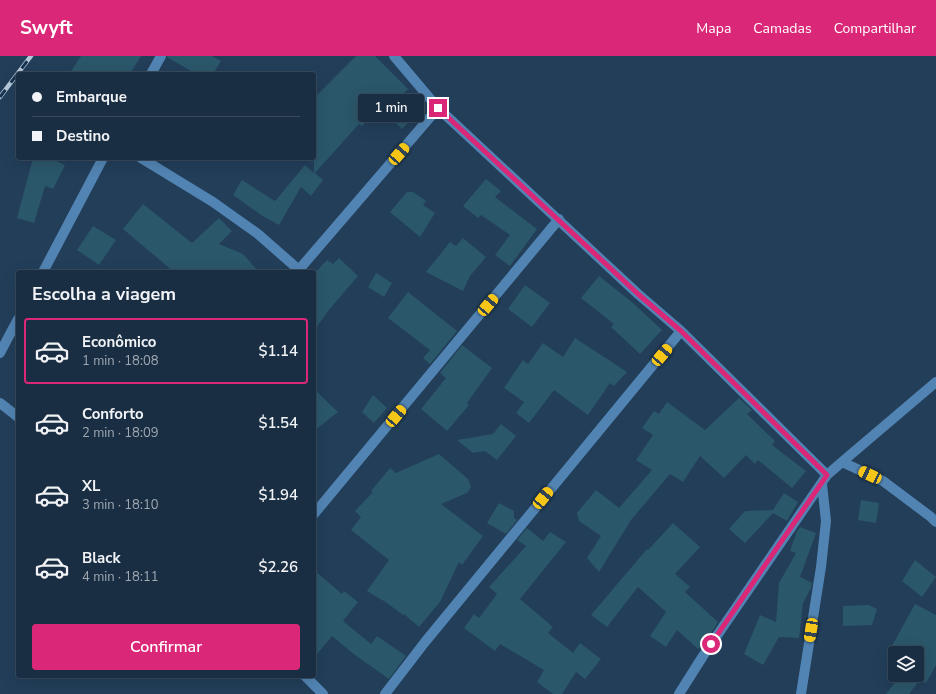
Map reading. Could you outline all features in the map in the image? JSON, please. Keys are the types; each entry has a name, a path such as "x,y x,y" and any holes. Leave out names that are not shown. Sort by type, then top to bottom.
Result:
{"street":[{"path":"151,72 161,56"},
{"path":"394,56 438,108 638,294 681,331 827,475"},
{"path":"299,270 438,108"},
{"path":"44,270 102,160"},
{"path":"144,160 213,202 258,234 297,270"},
{"path":"316,512 559,219"},
{"path":"0,353 16,323"},
{"path":"385,694 425,642 681,331"},
{"path":"679,694 702,656 827,475 936,382"},
{"path":"0,403 16,415"},
{"path":"842,462 883,481 936,522"},
{"path":"801,694 821,567 826,521 822,484"},
{"path":"307,678 323,694"}],"building":[{"path":"81,56 141,56 131,72 70,72"},
{"path":"212,56 221,61 214,72 193,72 167,57"},
{"path":"356,56 375,56 408,89 404,93 421,109 402,129 380,107 362,126 359,124 315,173 323,180 311,196 301,187 279,225 261,215 233,195 242,180 275,201 305,165 314,173 314,160 316,160 316,96"},
{"path":"32,160 54,160 65,165 53,189 45,186 34,223 17,218"},
{"path":"486,179 501,191 495,197 537,229 510,266 495,255 510,235 481,215 478,218 463,206"},
{"path":"407,192 413,192 426,201 423,205 435,213 420,237 390,212"},
{"path":"143,204 192,243 219,218 232,231 219,244 243,254 257,270 172,270 123,229"},
{"path":"93,226 116,240 99,265 77,250"},
{"path":"463,238 486,257 470,276 463,291 426,272 450,242 456,246"},
{"path":"339,258 358,276 328,311 316,328 316,272 327,260 333,264"},
{"path":"376,273 392,283 384,297 368,287"},
{"path":"599,276 633,303 662,330 640,354 611,327 614,324 581,298"},
{"path":"525,285 550,303 532,327 508,309"},
{"path":"408,292 457,331 430,364 423,358 430,350 388,318"},
{"path":"575,338 627,372 614,386 610,383 588,415 554,390 529,423 516,413 524,402 504,388 523,360 528,364 543,343 563,357"},
{"path":"462,345 492,368 467,403 469,405 447,431 421,409 446,378 440,373"},
{"path":"316,391 338,412 316,429"},
{"path":"373,395 387,408 374,423 362,412"},
{"path":"739,398 752,410 747,414 775,441 772,445 806,471 792,488 758,460 755,464 746,455 724,478 700,456 683,482 670,474 631,520 599,572 587,558 601,536 579,521 577,513 596,490 619,508 652,470 636,460 653,435 642,428 654,411 659,414 667,402 705,430"},
{"path":"501,424 516,436 497,460 485,451 473,453 457,440 493,434"},
{"path":"439,454 468,479 471,487 467,493 441,504 483,536 462,565 459,562 440,602 419,627 404,614 403,615 383,600 367,591 389,560 351,530 361,517 355,511 373,492 371,491 390,468 396,473"},
{"path":"784,493 798,502 787,521 773,513 745,543 729,529 745,511 773,510"},
{"path":"861,500 879,503 876,523 858,520"},
{"path":"499,503 514,511 514,518 517,520 506,534 487,523"},
{"path":"673,523 700,547 675,574 690,587 685,592 718,622 706,641 698,649 677,630 666,647 650,636 666,612 638,587 607,627 591,615 647,549 648,550"},
{"path":"800,527 816,533 800,577 812,583 803,603 799,638 779,637 763,665 744,654 760,615 776,622 779,583 796,553 790,551 797,531"},
{"path":"527,528 543,541 550,532 566,542 520,599 553,627 548,633 573,653 580,643 601,659 585,679 576,672 562,694 553,694 537,682 544,670 500,644 495,651 464,628 474,614 479,618 497,594 489,587 526,546 517,540"},
{"path":"915,560 936,577 922,597 902,581"},
{"path":"316,572 342,594 344,591 358,602 343,621 371,644 377,636 406,656 389,679 355,655 332,636 316,656"},
{"path":"915,604 936,615 936,665 926,683 924,682 924,646 892,646"},
{"path":"869,605 877,609 872,625 843,626 843,606"},
{"path":"895,682 918,682 909,694 886,694"}],"railway":[{"path":"19,72 31,56"},
{"path":"0,97 16,76"}],"route":[{"path":"438,108 638,294 681,331 827,475 711,644"}]}
